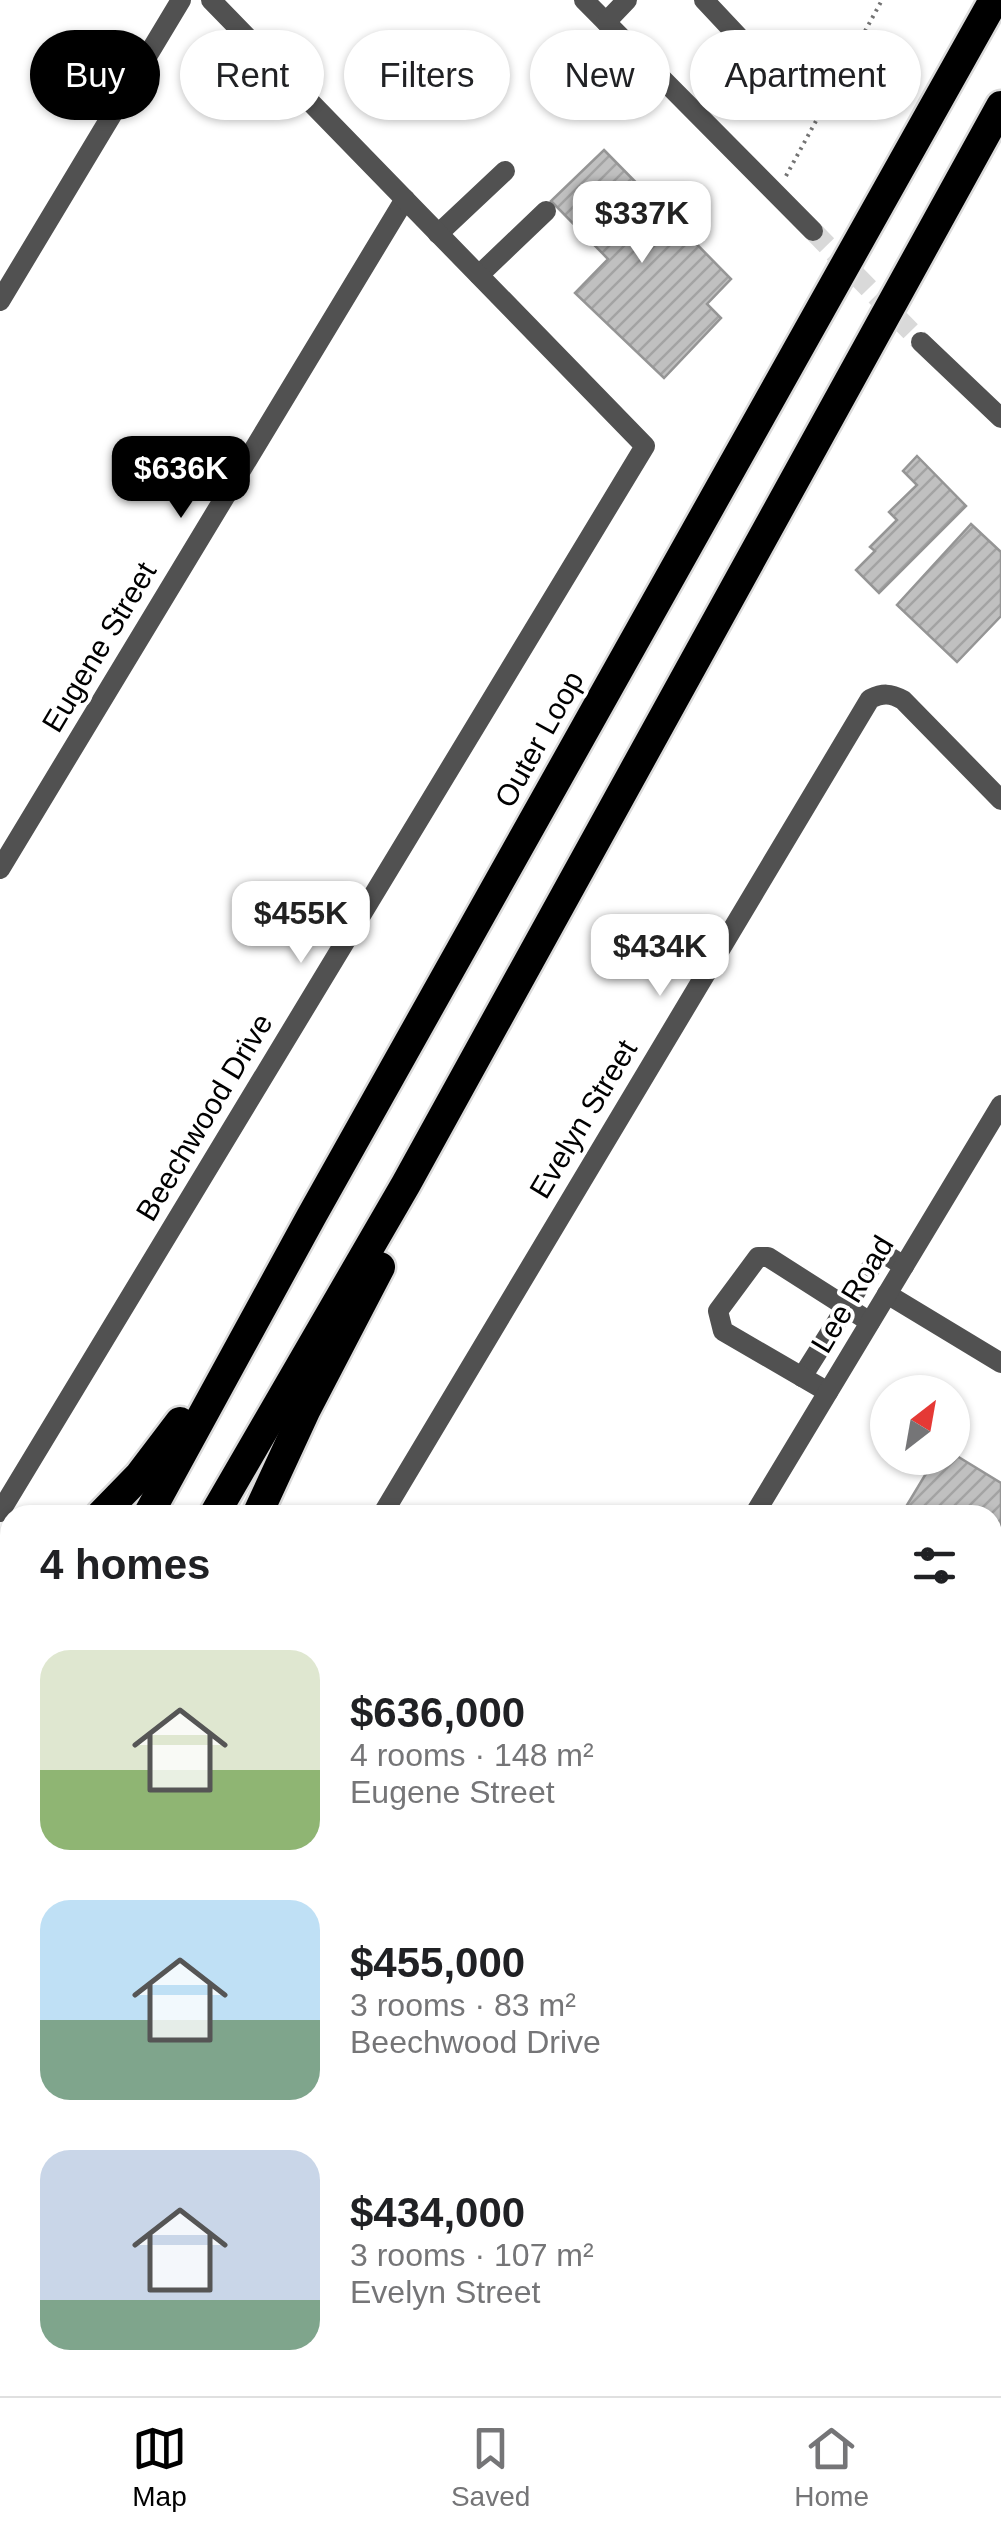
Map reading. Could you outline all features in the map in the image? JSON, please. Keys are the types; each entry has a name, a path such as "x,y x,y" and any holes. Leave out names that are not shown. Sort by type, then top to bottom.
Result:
{"highway":[{"name":"Outer Loop","path":"153,1505 994,0"},
{"path":"220,1505 406,1184 1001,106"},
{"path":"262,1505 306,1409 385,1257 406,1184"},
{"path":"110,1505 163,1448 311,1217"}],"street":[{"path":"0,301 181,0"},
{"path":"211,0 480,276 546,211"},
{"path":"584,0 813,231"},
{"path":"606,22 627,0"},
{"path":"704,0 732,30"},
{"path":"438,234 505,171"},
{"name":"Eugene Street","path":"0,869 405,199"},
{"name":"Beechwood Drive","path":"4,1505 645,446 480,276"},
{"path":"921,342 1000,417"},
{"name":"Evelyn Street","path":"388,1505 870,700 892,694 902,700 998,792"},
{"name":"Lee Road","path":"760,1505 1001,1105"},
{"path":"802,1376 882,1255 904,1266"},
{"path":"828,1392 723,1331 718,1311 758,1257 768,1257 870,1322"},
{"path":"887,1294 1001,1364"}],"path":[{"path":"772,191 784,179 882,0"}],"building":[{"path":"604,150 731,279 707,304 721,318 664,378 575,293 608,259 551,201"},
{"path":"917,456 966,506 879,593 856,570 875,551 870,547 897,520 889,512 917,485 903,471"},
{"path":"971,524 1001,552 1001,616 957,662 897,605"},
{"path":"970,1464 1001,1483 1001,1505 907,1505 925,1475 970,1475"}],"tunnel":[{"path":"813,231 921,342"}]}
